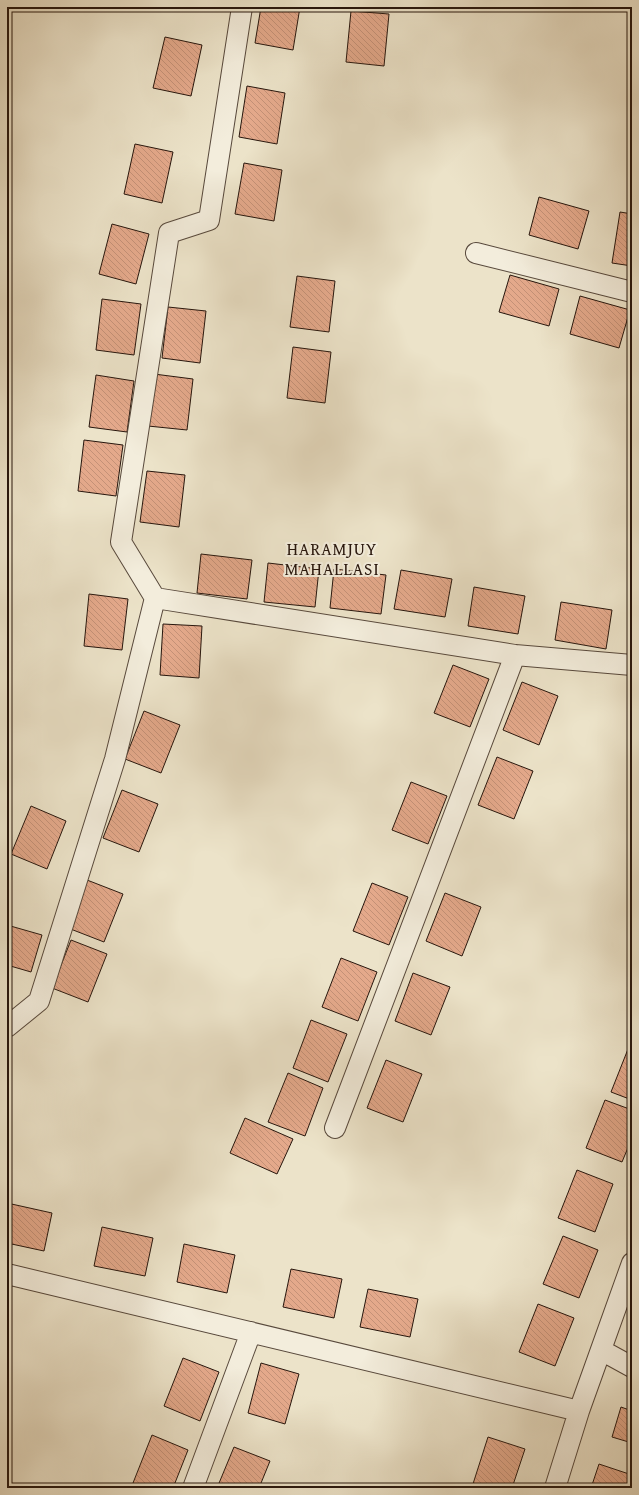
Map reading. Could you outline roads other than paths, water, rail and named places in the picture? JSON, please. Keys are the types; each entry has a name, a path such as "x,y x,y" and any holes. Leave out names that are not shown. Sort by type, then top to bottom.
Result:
{"street":[{"path":"7,1027 39,1001 115,759 155,598 121,542 169,232 209,220 242,7"},
{"path":"476,253 632,292"},
{"path":"155,598 515,655 632,665"},
{"path":"336,1128 515,655"},
{"path":"555,1488 579,1411 632,1263"},
{"path":"7,1274 579,1411"},
{"path":"193,1488 251,1332"},
{"path":"601,1350 632,1367"}],"district":[{"name":"HARAMJUY MAHALLASI","path":"332,558"}]}
